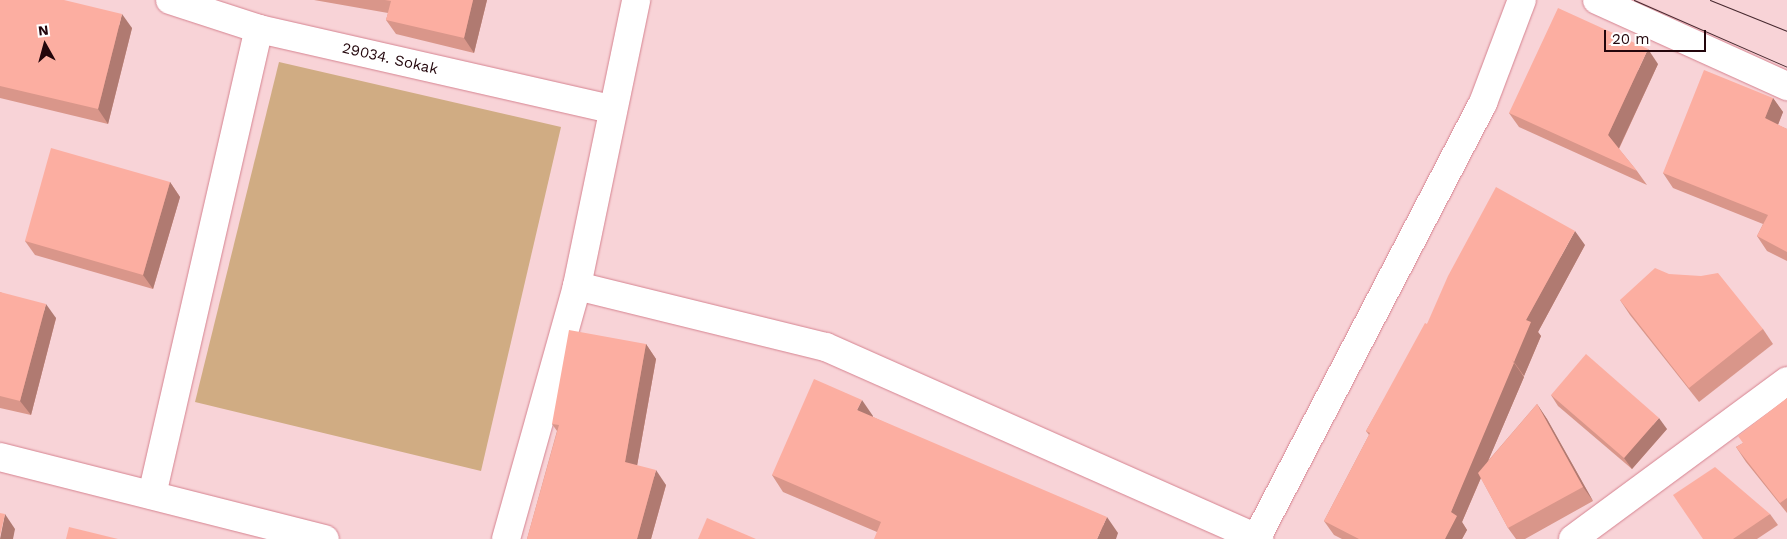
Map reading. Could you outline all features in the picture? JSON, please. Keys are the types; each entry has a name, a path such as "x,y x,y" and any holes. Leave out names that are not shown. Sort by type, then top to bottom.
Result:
{"street":[{"name":"29034. Sokak","path":"170,0 259,29 612,109"},
{"path":"506,539 577,286 636,0"},
{"path":"577,286 826,347 1257,538 1483,103 1522,0"},
{"path":"1597,0 1787,86"},
{"path":"152,495 259,29"},
{"path":"1573,539 1787,381"},
{"path":"0,457 326,539"}],"shaded area":[{"path":"279,62 561,127 481,471 195,402"}],"building":[{"path":"0,0 64,0 122,14 98,109 0,86"},
{"path":"385,0 473,0 464,38 386,20 391,1"},
{"path":"1558,8 1648,49 1608,135 1637,171 1509,113"},
{"path":"1704,70 1773,98 1765,118 1787,129 1787,252 1757,236 1768,215 1663,173"},
{"path":"51,148 170,182 143,275 25,241"},
{"path":"1496,187 1575,231 1526,320 1531,322 1514,362 1512,360 1514,363 1451,512 1457,516 1445,539 1359,539 1324,521 1370,433 1366,431 1425,323 1427,324 1448,276"},
{"path":"1655,268 1669,274 1701,276 1718,273 1763,329 1689,388 1620,300"},
{"path":"0,292 46,304 20,401 0,396"},
{"path":"569,330 646,344 625,462 656,470 637,539 527,539 559,425 552,424"},
{"path":"1586,354 1659,418 1624,458 1551,395"},
{"path":"814,379 862,400 857,410 1107,517 1097,539 874,539 881,522 772,475"},
{"path":"1787,398 1787,498 1780,503 1736,447 1743,443 1738,436"},
{"path":"1537,404 1583,487 1508,528 1478,473"},
{"path":"1715,467 1770,514 1733,539 1703,539 1673,495"},
{"path":"0,513 5,514 0,536"},
{"path":"707,518 756,539 698,539"},
{"path":"69,527 118,539 66,539"}],"tram line":[{"path":"1634,0 1787,67"},
{"path":"1710,0 1787,31"}]}
